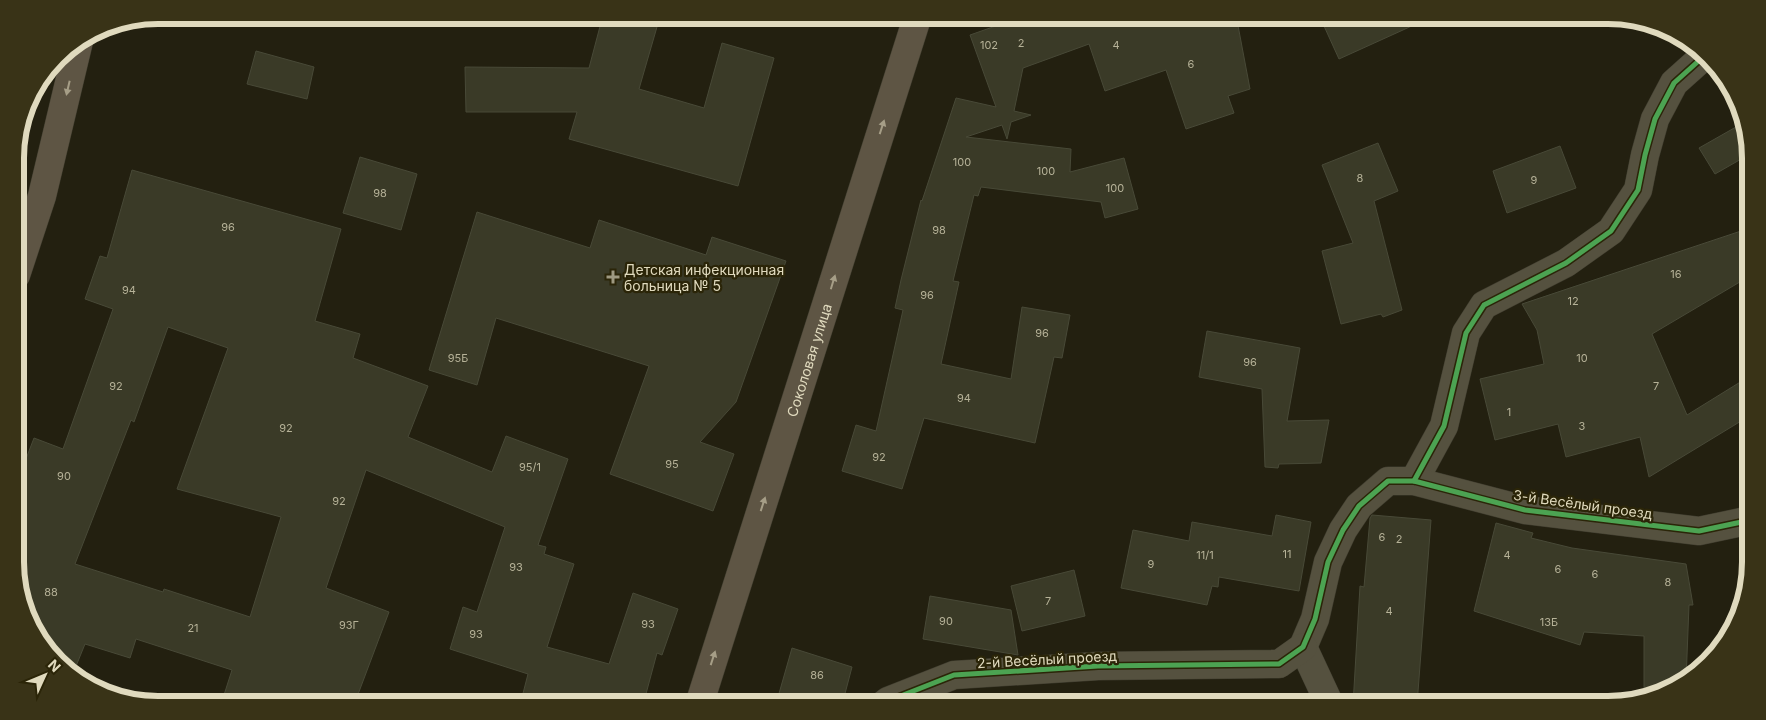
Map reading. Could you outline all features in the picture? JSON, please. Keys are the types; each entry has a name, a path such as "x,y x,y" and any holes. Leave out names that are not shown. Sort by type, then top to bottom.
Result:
{"main road":[{"name":"Соколовая улица","path":"702,696 915,24"},
{"path":"24,251 42,196 76,52"}],"street":[{"path":"1414,481 1444,426 1466,333 1484,305 1566,263 1611,231 1638,190 1655,119 1666,97 1674,83 1700,60"},
{"name":"3-й Весёлый проезд","path":"1304,647 1315,619 1328,562 1343,530 1359,506 1388,481 1414,481 1525,510 1699,531 1742,522"},
{"path":"1304,647 1326,696"},
{"name":"2-й Весёлый проезд","path":"901,696 954,675 1098,666 1279,664 1304,647"}],"building":[{"path":"601,24 658,24 639,89 704,108 722,43 774,58 738,186 569,139 577,112 466,112 465,67 589,68"},
{"path":"1001,24 1238,24 1250,89 1228,96 1234,113 1186,129 1166,70 1105,91 1089,44 1023,68 1014,111 1031,115 1011,122 1007,139 1002,125 966,137 1071,149 1070,172 1124,158 1138,209 1105,218 1101,202 981,187 978,196 974,195 953,281 959,282 941,364 1011,379 1022,307 1070,315 1062,358 1054,357 1035,443 924,418 902,489 842,471 856,425 876,431 903,310 895,308 901,280 921,200 956,98 996,107 970,35"},
{"path":"1323,24 1416,24 1339,59"},
{"path":"256,51 314,67 307,99 247,84"},
{"path":"1738,126 1742,159 1715,174 1699,148"},
{"path":"1378,143 1398,191 1374,201 1402,310 1383,317 1381,314 1341,324 1322,251 1353,243 1322,165"},
{"path":"1560,146 1576,188 1507,213 1493,171"},
{"path":"360,157 417,174 401,230 343,213"},
{"path":"132,170 341,229 315,321 360,334 353,358 428,386 408,437 492,472 506,436 568,459 538,545 546,547 544,554 574,564 547,647 609,664 633,593 678,609 662,655 657,653 645,696 522,696 528,674 450,649 463,607 477,612 505,527 366,470 326,588 389,612 357,696 224,696 232,670 136,639 130,658 85,644 75,667 70,663 70,650 57,650 46,636 31,605 26,588 24,571 24,464 34,438 63,449 113,309 85,299 100,256 107,258","holes":["168,327 228,348 177,489 281,517 250,617 164,589 163,592 75,564 131,420 134,422"]},
{"path":"477,212 590,248 599,220 706,255 712,237 786,261 736,402 700,442 734,454 713,511 610,474 649,366 496,318 477,385 429,370"},
{"path":"1742,231 1742,281 1652,334 1687,415 1742,381 1742,420 1649,477 1640,437 1566,457 1558,424 1495,440 1480,379 1544,364 1537,330 1522,304"},
{"path":"1207,331 1300,348 1287,421 1329,420 1321,463 1279,464 1278,468 1265,467 1262,389 1199,377"},
{"path":"1276,515 1311,522 1299,591 1219,577 1218,587 1212,586 1207,605 1121,588 1133,530 1189,541 1192,522 1272,536"},
{"path":"1372,515 1431,520 1418,696 1354,696 1360,586 1364,587 1370,518"},
{"path":"1496,523 1533,533 1531,538 1572,548 1686,564 1693,605 1689,605 1686,671 1667,682 1644,691 1644,636 1584,632 1580,645 1474,611"},
{"path":"1074,570 1085,616 1022,631 1011,586"},
{"path":"930,596 1011,610 1018,655 923,639"},
{"path":"792,648 852,667 844,696 778,696"}],"cycle path":[{"path":"1414,481 1444,426 1466,333 1484,305 1566,263 1611,231 1638,190 1655,119 1674,83 1700,60"},
{"path":"901,696 954,675 1098,666 1279,664 1303,647 1315,619 1328,562 1343,530 1359,506 1388,481 1414,481 1525,510 1699,531 1742,522"}],"place":[{"name":"Детская инфекционная больница № 5","path":"613,277"}]}
